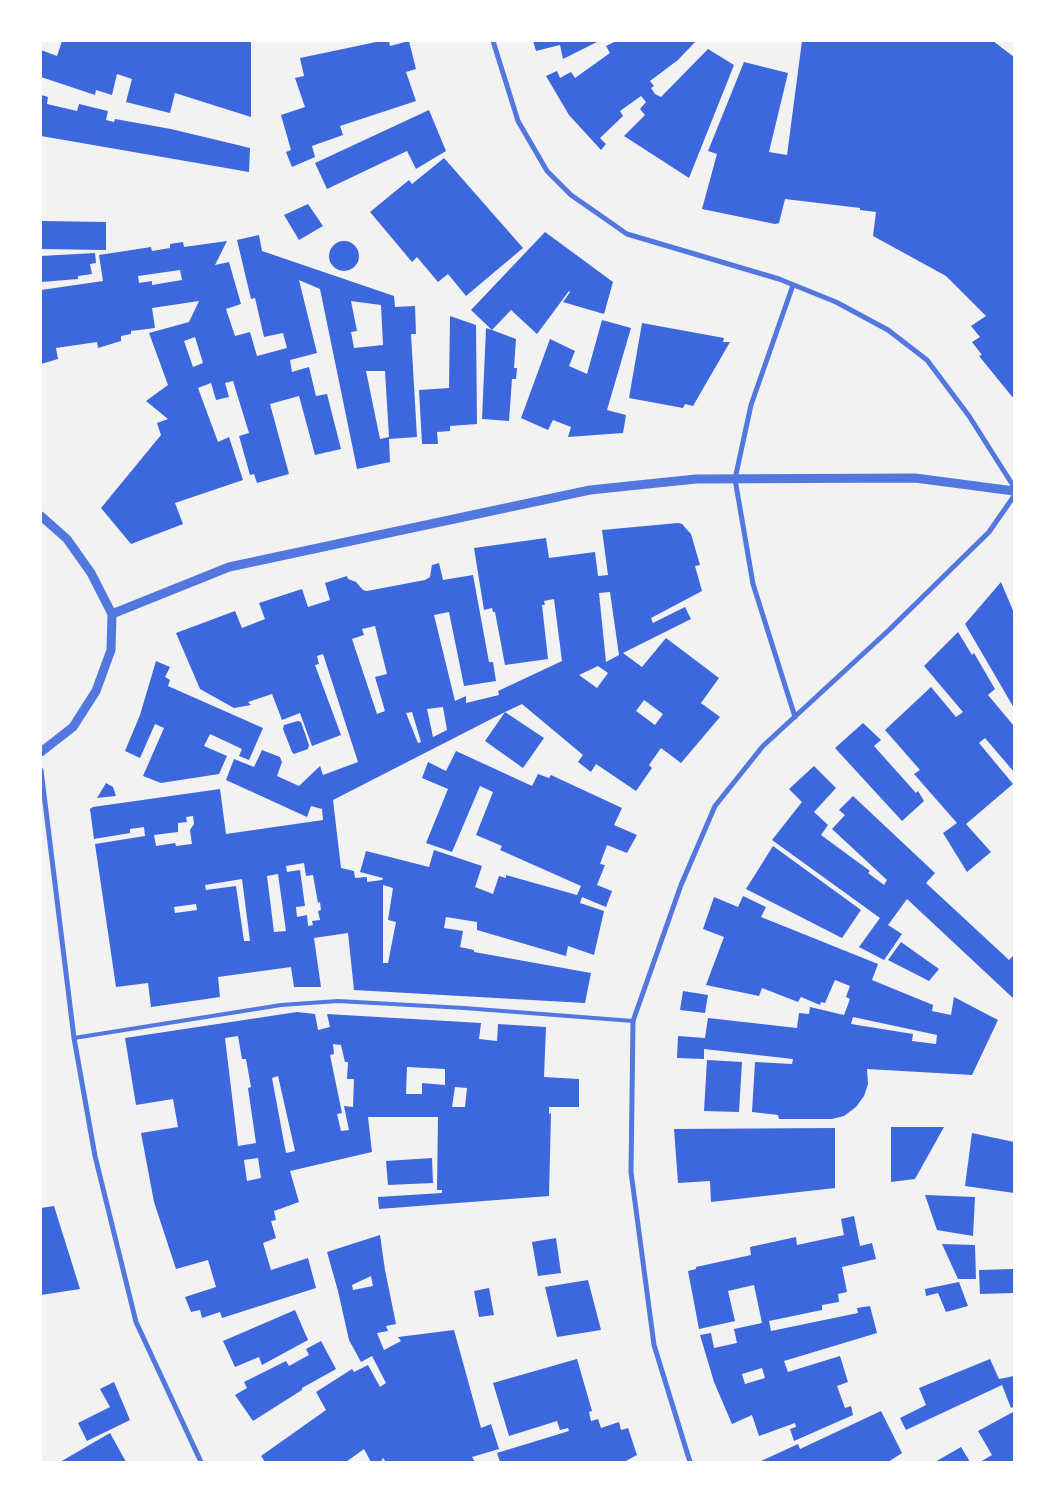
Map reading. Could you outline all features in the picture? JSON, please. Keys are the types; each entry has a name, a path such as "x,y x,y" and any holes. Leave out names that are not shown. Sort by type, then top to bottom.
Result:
{"street":[{"path":"493,41 518,121 547,170 571,195 627,234 793,285 836,302 888,330 926,360 970,416 1014,487"},
{"path":"793,285 751,405 735,479 753,584 795,717"},
{"path":"112,614 229,567 416,525 590,490 696,479 915,478 1014,491"},
{"path":"690,1462 654,1345 631,1172 632,1021 681,884 715,806 763,746 889,630 989,532 1014,496"},
{"path":"41,516 72,545 91,572 112,614 111,650 96,691 73,727 41,752"},
{"path":"41,770 74,1038 95,1156 136,1322 201,1462"}],"lane":[{"path":"74,1038 281,1004 338,1001 464,1008 632,1021"}],"building":[{"path":"62,41 251,41 251,117 175,93 170,113 126,102 132,79 117,74 112,95 96,90 95,95 41,77 41,50 57,56"},
{"path":"381,41 389,41 390,46 409,41 416,69 406,72 416,101 340,126 343,135 312,146 315,157 292,167 286,152 291,150 281,115 305,107 295,78 304,76 300,58"},
{"path":"533,41 599,41 563,59 560,45 536,51"},
{"path":"616,41 696,41 678,60 650,81 654,86 651,88 655,94 661,97 708,49 734,65 689,178 624,136 645,115 640,109 646,102 641,96 620,111 623,116 600,138 606,144 601,150 569,115 546,76 557,71 560,78 571,72 575,78 610,53 606,46"},
{"path":"802,41 993,41 1014,57 1014,399 979,356 982,355 972,342 980,337 971,326 986,316 946,276 873,236 876,212 860,210 860,208 785,199 779,223 775,224 702,209 717,154 708,151 744,62 788,73 769,152 787,155"},
{"path":"41,95 48,97 47,104 77,111 79,104 108,111 106,120 114,122 115,119 171,129 250,148 249,172 41,136"},
{"path":"429,110 446,151 416,169 407,151 327,189 315,163"},
{"path":"444,158 523,248 466,296 448,274 438,282 417,257 412,262 370,212 409,180 412,184"},
{"path":"308,204 323,226 299,240 284,215"},
{"path":"41,221 106,222 106,250 41,249"},
{"path":"545,232 613,282 604,314 563,302 569,291 537,334 511,310 492,330 471,310"},
{"path":"259,235 262,251 394,296 395,307 415,306 416,334 411,334 417,437 389,439 390,462 357,469 320,289 299,280 317,353 290,360 292,372 309,367 316,396 327,394 341,449 315,455 299,396 270,404 289,474 257,483 254,474 250,475 239,436 249,433 233,381 225,383 229,397 216,400 211,383 198,388 218,442 229,437 243,480 175,503 183,524 131,544 101,508 161,435 157,423 168,419 146,401 168,385 149,333 189,322 199,301 152,308 155,328 131,331 131,334 121,336 121,341 98,348 97,342 56,348 58,359 41,364 41,290 103,281 99,255 151,247 152,251 170,248 170,244 183,242 184,247 227,241 215,265 229,262 241,304 226,309 235,336 250,332 257,356 287,348 283,333 264,337 255,298 251,299 237,240","holes":["180,270 182,280 152,285 152,281 139,283 138,276","351,301 381,305 383,345 354,348 351,332 357,331","195,337 203,363 193,367 184,341","366,371 385,371 389,437 380,439"]},
{"path":"344,241 355,245 359,256 355,267 344,271 333,267 329,256 333,245"},
{"path":"95,253 96,263 90,264 92,274 78,276 78,279 41,282 41,256"},
{"path":"450,316 476,325 477,424 450,426 450,431 437,432 438,444 422,444 419,390 449,388"},
{"path":"602,320 631,328 607,410 626,415 623,433 568,437 571,427 553,420 548,430 521,418 550,339 575,351 569,366 587,374"},
{"path":"642,323 724,338 723,342 730,342 693,406 685,404 683,408 629,398"},
{"path":"486,328 516,339 514,368 517,368 516,379 512,379 509,421 482,419"},
{"path":"682,524 691,534 700,565 695,566 702,591 651,618 653,623 685,607 691,619 623,653 642,667 666,638 719,678 701,703 720,717 681,763 661,748 649,765 652,768 636,791 596,764 591,772 578,762 583,755 522,704 333,800 341,868 354,871 355,878 367,877 367,882 382,880 383,878 360,872 366,851 429,867 434,850 482,866 475,887 493,894 499,876 506,878 506,875 577,895 581,886 500,850 502,846 476,835 493,792 480,786 452,852 426,843 448,789 422,778 428,762 446,771 456,751 532,786 538,774 549,778 551,775 622,808 614,825 637,835 627,853 607,845 600,864 605,865 597,885 612,891 606,907 582,897 580,903 604,911 594,955 568,946 566,956 477,930 477,922 446,917 444,928 463,931 460,947 474,950 474,952 591,973 585,1003 354,990 348,933 314,938 321,987 294,987 291,967 218,977 220,997 151,1007 148,983 116,987 95,844 145,836 144,827 130,829 130,833 94,839 90,809 93,807 220,789 226,834 323,820 322,809 311,806 307,817 226,780 234,759 254,767 262,750 280,757 282,762 277,776 299,786 320,766 323,775 358,762 323,654 317,656 319,664 315,665 341,735 312,746 300,713 282,720 272,694 248,702 251,705 234,708 200,689 176,633 235,611 242,628 265,619 259,603 302,589 308,607 330,600 325,583 347,576 348,579 356,582 363,590 367,591 425,580 430,577 432,565 439,563 443,580 473,575 489,662 493,662 496,681 464,686 449,612 434,615 455,701 466,696 466,703 499,695 498,691 562,661 554,599 544,601 545,605 542,605 548,659 505,665 495,612 493,612 492,608 484,610 474,548 546,538 549,558 595,552 598,576 608,575 602,530","holes":["610,592 619,655 606,662 599,593","375,626 387,674 375,677 385,711 377,714 352,639 364,635 362,629","598,666 608,673 597,688 579,675","644,700 663,714 655,725 636,711","443,707 447,730 433,737 427,709","412,712 421,742 418,743 406,713","193,816 194,824 190,830 192,844 176,846 175,843 156,846 154,835 178,832 178,823 187,822 186,817","304,863 306,876 313,875 318,903 320,902 321,910 318,911 320,920 312,921 313,925 308,926 307,915 297,917 296,907 305,906 300,870 287,872 286,866","278,874 286,931 274,932 267,876","242,879 250,941 244,941 236,886 206,890 205,885","383,885 393,888 388,920 396,922 388,963 383,963","196,904 197,910 175,913 174,907"]},
{"path":"1001,582 1014,613 1014,708 965,624"},
{"path":"958,632 972,655 974,653 995,689 988,695 1014,726 1014,772 985,738 979,743 1013,784 966,824 991,852 967,872 943,833 957,823 914,774 920,770 885,730 931,687 956,717 963,712 924,666"},
{"path":"156,661 170,667 165,677 170,680 168,686 263,728 249,760 239,756 242,749 210,734 204,746 227,756 219,774 161,783 143,776 164,728 155,724 140,758 125,751 140,715"},
{"path":"505,712 544,738 523,768 485,741"},
{"path":"298,721 301,722 309,745 308,749 294,754 283,729 284,725"},
{"path":"863,723 881,740 874,746 916,793 918,791 924,801 902,821 835,748"},
{"path":"814,766 836,788 814,812 828,825 821,835 870,871 868,873 884,885 887,880 832,829 845,815 839,810 853,796 935,873 926,883 1009,960 1014,955 1014,999 907,899 888,925 902,934 884,960 859,947 880,918 772,840 802,802 789,789"},
{"path":"106,783 113,787 116,796 97,798"},
{"path":"773,846 861,910 842,938 746,889"},
{"path":"743,896 766,907 761,917 878,964 872,980 933,1005 932,1011 951,1015 954,997 998,1020 972,1075 867,1069 868,1084 864,1096 856,1107 844,1116 832,1119 779,1119 778,1115 752,1112 755,1062 792,1064 793,1059 704,1049 704,1059 677,1058 678,1036 705,1038 708,1018 797,1028 799,1013 809,1014 810,1007 844,1015 850,999 846,997 850,986 835,980 825,1003 821,1002 820,1005 801,997 798,1002 762,988 759,996 706,985 724,937 703,929 714,897 738,907","holes":["853,1017 937,1035 936,1044 912,1041 913,1034 851,1024"]},
{"path":"901,942 939,969 929,981 888,960"},
{"path":"683,991 708,995 705,1013 680,1010"},
{"path":"297,1012 315,1014 318,1030 330,1027 327,1014 481,1023 479,1039 497,1041 498,1024 546,1027 544,1077 579,1079 579,1107 549,1107 549,1114 551,1113 549,1196 379,1209 378,1197 442,1193 442,1190 437,1190 438,1117 368,1117 372,1152 290,1171 299,1202 274,1211 276,1220 271,1221 276,1238 263,1243 271,1270 308,1258 316,1288 222,1318 220,1312 202,1318 200,1310 191,1312 185,1297 216,1287 208,1260 176,1269 154,1202 141,1133 178,1127 173,1099 136,1105 125,1038","holes":["238,1036 242,1059 246,1059 251,1087 248,1088 256,1143 238,1146 225,1038","333,1044 341,1045 345,1062 348,1062 347,1079 354,1079 353,1107 344,1106 349,1130 341,1131 337,1114 342,1113 330,1055 334,1054","407,1067 445,1069 445,1085 422,1083 422,1094 406,1094","278,1076 295,1151 286,1153 272,1078","455,1087 467,1088 465,1107 452,1107","258,1158 261,1178 247,1181 244,1160"]},
{"path":"707,1060 742,1062 739,1112 704,1111"},
{"path":"891,1127 944,1127 915,1179 891,1182"},
{"path":"835,1128 835,1188 711,1202 710,1181 678,1183 674,1129"},
{"path":"972,1133 1014,1142 1014,1193 965,1186"},
{"path":"432,1158 433,1183 388,1185 386,1161"},
{"path":"925,1195 975,1197 973,1236 937,1230"},
{"path":"54,1206 80,1289 41,1295 41,1208"},
{"path":"854,1216 860,1246 872,1243 876,1259 842,1267 847,1292 838,1294 839,1302 822,1305 822,1310 769,1321 771,1331 858,1313 857,1308 870,1306 877,1333 784,1361 788,1372 840,1356 848,1382 837,1386 845,1408 851,1406 853,1415 794,1441 790,1429 796,1427 795,1423 759,1436 752,1415 732,1424 714,1382 700,1335 711,1333 714,1348 737,1343 734,1329 762,1323 754,1285 728,1291 735,1321 699,1329 688,1271 696,1269 696,1267 751,1255 750,1247 796,1237 797,1245 844,1235 841,1219","holes":["762,1368 765,1378 745,1384 742,1374"]},
{"path":"380,1235 396,1324 386,1326 388,1331 377,1333 384,1350 401,1341 398,1337 454,1330 481,1428 491,1424 499,1449 472,1457 475,1462 386,1462 383,1458 381,1462 371,1462 364,1449 346,1462 265,1462 261,1456 326,1410 316,1392 352,1369 354,1372 368,1365 380,1387 386,1383 372,1356 361,1362 349,1340 327,1252","holes":["371,1276 373,1286 353,1290 352,1285"]},
{"path":"556,1238 561,1273 538,1276 532,1242"},
{"path":"942,1244 975,1245 976,1279 958,1279"},
{"path":"1014,1269 1014,1293 980,1294 979,1270"},
{"path":"588,1280 601,1330 557,1337 545,1287"},
{"path":"959,1282 968,1306 946,1312 938,1293 926,1296 925,1289"},
{"path":"489,1288 494,1315 479,1317 474,1291"},
{"path":"295,1310 308,1340 262,1365 259,1357 235,1367 223,1341"},
{"path":"321,1341 336,1369 302,1388 302,1390 253,1421 235,1395 247,1388 244,1382 286,1361 289,1366 309,1355 306,1349"},
{"path":"577,1359 592,1411 589,1412 591,1421 598,1419 601,1428 619,1422 621,1430 628,1428 637,1455 624,1462 500,1462 497,1453 569,1431 568,1428 560,1430 557,1421 509,1436 493,1383"},
{"path":"990,1359 999,1379 1014,1376 1014,1407 1011,1408 1002,1385 906,1430 900,1418 926,1405 919,1388"},
{"path":"114,1382 130,1420 87,1441 78,1423 110,1407 100,1389"},
{"path":"881,1411 902,1453 888,1462 759,1462 798,1444 800,1449"},
{"path":"1013,1412 1014,1462 980,1462 992,1455 978,1431"},
{"path":"110,1433 126,1462 60,1462"},
{"path":"961,1447 970,1462 935,1462"}]}
